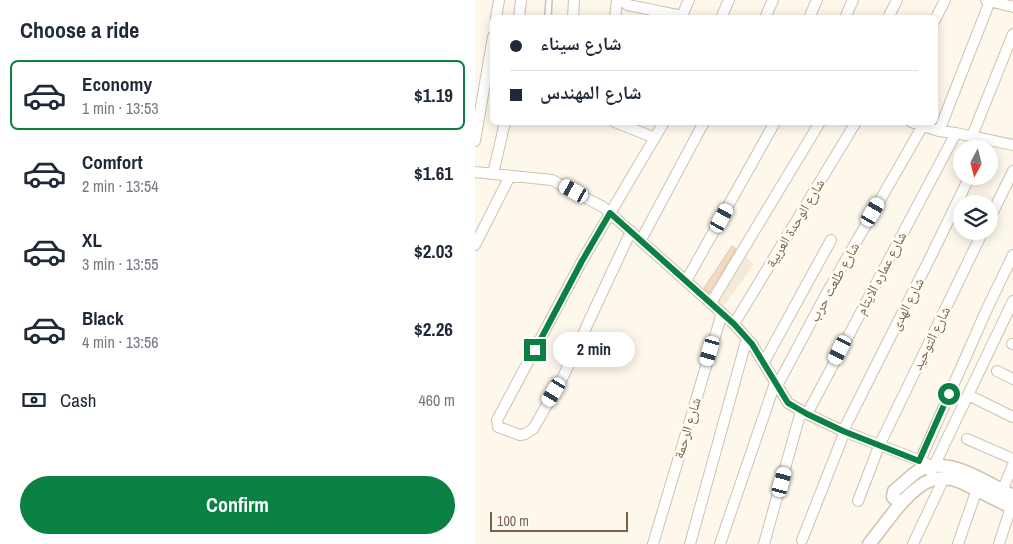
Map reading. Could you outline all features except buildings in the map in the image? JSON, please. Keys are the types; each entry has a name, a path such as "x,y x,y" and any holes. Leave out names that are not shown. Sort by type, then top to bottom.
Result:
{"street":[{"path":"496,15 499,0"},
{"path":"519,15 521,0"},
{"path":"573,15 574,0"},
{"path":"616,15 618,0 628,5 672,15"},
{"path":"682,15 689,0"},
{"path":"722,15 729,0"},
{"path":"766,15 773,0"},
{"path":"810,15 817,0"},
{"path":"846,15 853,0"},
{"path":"890,15 897,0"},
{"path":"938,15 945,0"},
{"path":"939,131 987,1 1007,4"},
{"path":"972,136 1013,34"},
{"path":"475,141 490,54"},
{"path":"493,174 504,125"},
{"path":"622,125 655,138"},
{"path":"631,231 562,379 533,429 520,435 498,427 497,420 582,261 662,125"},
{"path":"641,240 702,125"},
{"path":"686,281 773,125"},
{"path":"711,303 818,125"},
{"name":"شارع الوحدة العربية","path":"734,324 854,125"},
{"path":"922,126 939,131 972,136 978,140"},
{"name":"شارع طلعت حرب","path":"720,544 776,384 922,126"},
{"name":"شارع عماره الايتام","path":"764,544 804,413 956,133"},
{"path":"998,143 1012,141"},
{"path":"998,202 1013,171"},
{"path":"475,172 551,180 603,207 734,324 747,338 764,362 788,403 804,413 879,446 928,464 958,469 1010,500"},
{"path":"475,245 510,176"},
{"name":"شارع الهدى","path":"802,540 844,431 966,185"},
{"path":"764,362 831,240"},
{"name":"شارع التوحيد","path":"858,501 879,446 979,240"},
{"path":"928,464 986,311 1013,255"},
{"path":"901,504 893,497 894,491 928,464 968,396 1013,301"},
{"name":"شارع الرحمة","path":"653,544 722,313"},
{"path":"690,544 747,338"},
{"path":"997,371 1013,379"},
{"path":"968,396 1013,416"},
{"path":"967,438 1013,460"},
{"path":"928,464 937,479"},
{"path":"999,544 1010,500 1013,465"},
{"path":"913,544 937,479"},
{"path":"869,544 901,504 918,488 937,479 961,482 1010,500"},
{"path":"958,544 977,489"}],"lane":[{"path":"548,15 549,0"}],"shaded area":[{"path":"744,256 754,264 722,309 713,303"}],"route":[{"path":"535,350 582,261 610,213 734,324 758,353 786,401 801,412 919,461 949,394"}]}
